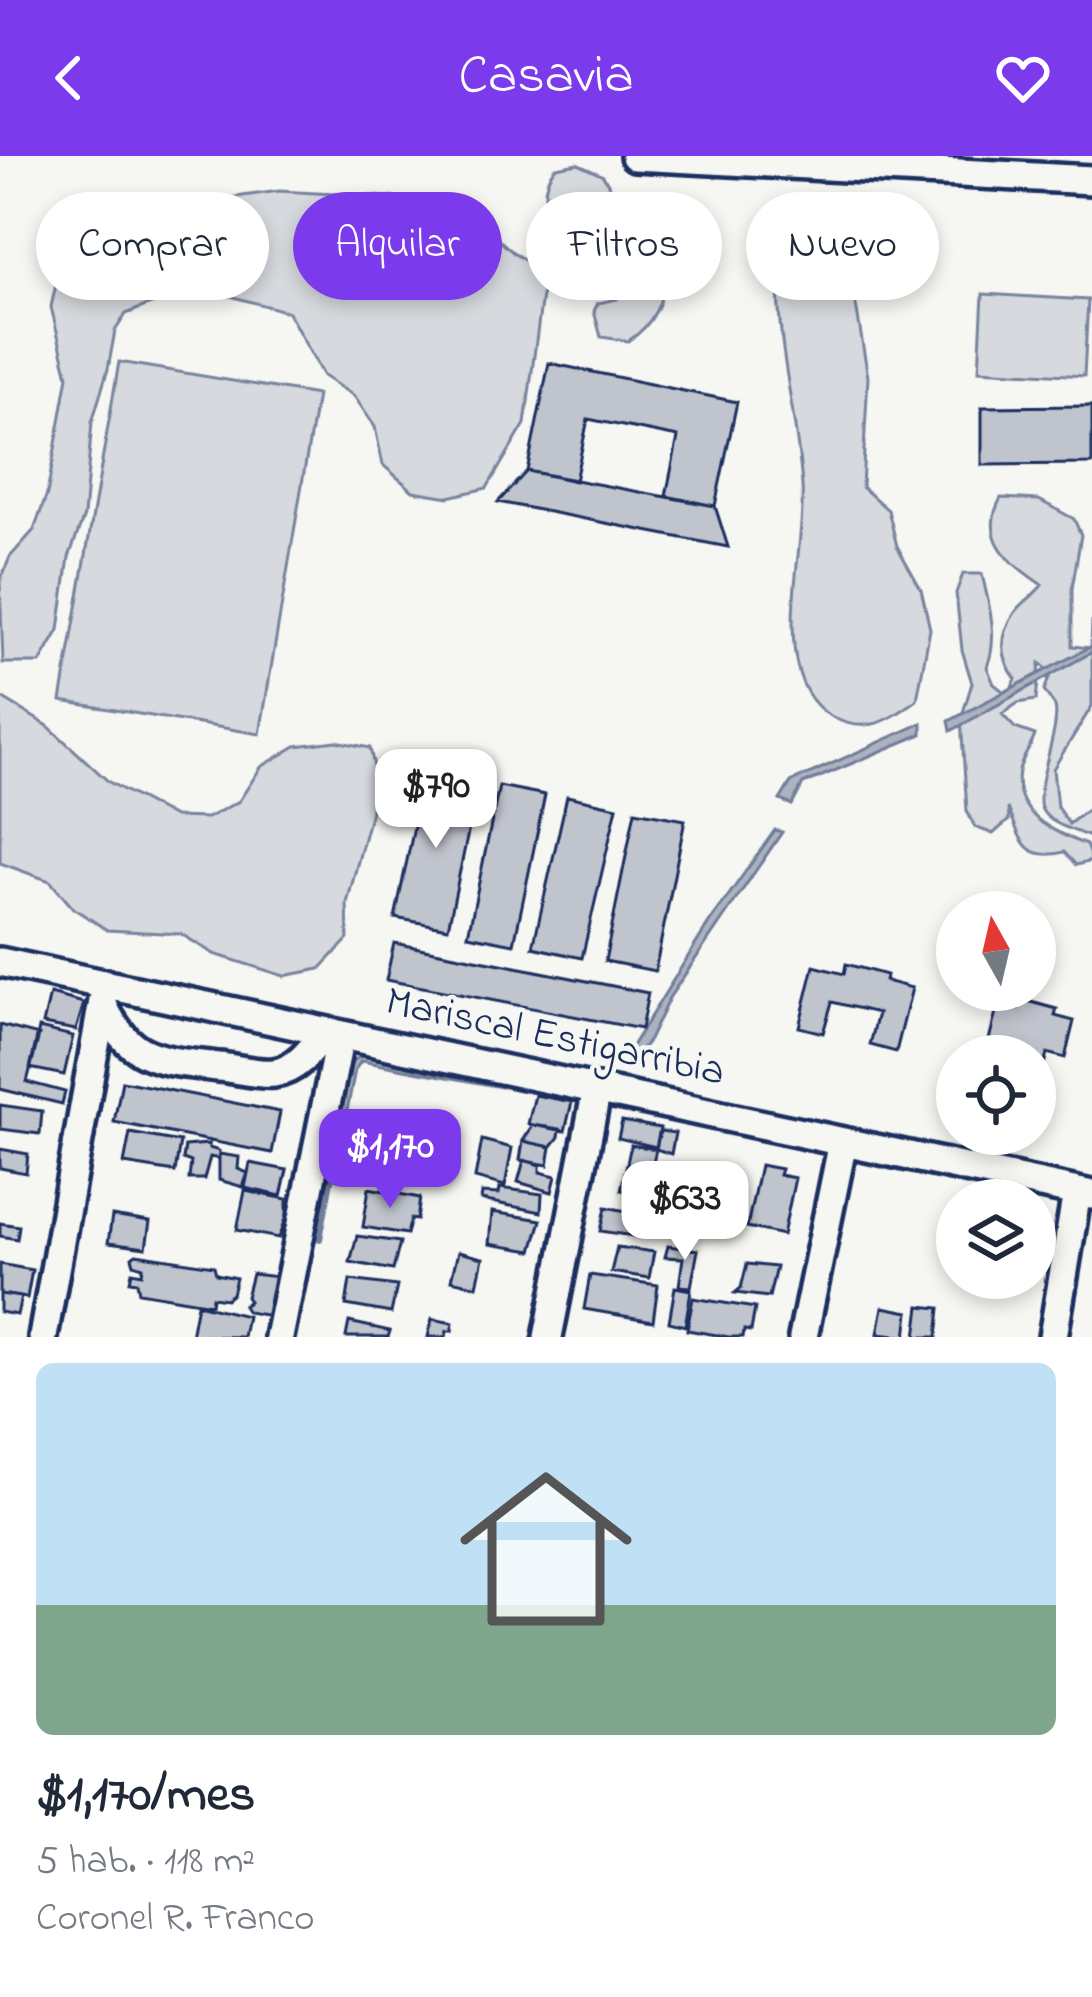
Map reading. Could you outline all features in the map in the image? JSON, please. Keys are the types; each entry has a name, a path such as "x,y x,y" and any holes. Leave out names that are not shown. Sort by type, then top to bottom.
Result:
{"street":[{"path":"635,156 950,163 1092,180"},
{"name":"Mariscal Estigarribia","path":"0,962 105,994 332,1034 1084,1194"},
{"path":"105,994 114,1029 136,1050 156,1060 274,1073 332,1034"},
{"path":"43,1337 105,994"},
{"path":"279,1337 332,1034"},
{"path":"548,1337 597,1089"},
{"path":"803,1337 843,1142"},
{"path":"1053,1337 1084,1194"}],"shaded area":[{"path":"577,163 603,175 611,189 631,192 545,192 555,167"},
{"path":"279,191 298,192 293,192 293,300 502,300 502,243 526,261 526,300 541,300 525,424 487,488 449,497 413,491 383,465 375,427 354,396 323,376 288,312 245,300 269,300 269,192"},
{"path":"983,294 1088,300 1084,376 979,370"},
{"path":"53,300 161,300 126,314 115,331 92,422 84,516 69,557 59,630 40,663 3,663 0,581 10,557 34,530 47,494 68,376"},
{"path":"660,300 651,320 628,341 601,337 594,311 598,303"},
{"path":"779,300 855,300 868,377 862,487 888,510 897,546 921,589 930,629 917,700 888,719 868,725 834,718 812,700 800,675 793,613 802,486"},
{"path":"119,362 317,395 260,734 61,701"},
{"path":"1001,498 1039,500 1074,519 1081,535 1072,589 1072,646 1091,648 1092,620 1092,706 1053,769 1057,807 1069,824 1092,806 1092,838 1057,824 1042,810 1041,789 1056,717 1044,691 1051,673 1040,663 1036,700 1018,703 1002,714 1015,728 1035,735 1019,771 1022,799 1048,827 1086,845 1092,861 1076,865 1064,852 1040,854 1026,845 1008,808 1009,820 993,834 975,827 967,811 961,719 972,683 962,650 956,593 963,574 982,574 993,632 987,667 994,684 1008,695 1016,679 1004,655 1006,631 1017,610 1042,585 1009,559 995,538 993,526"},
{"path":"1092,646 1092,652 951,731 949,721"},
{"path":"0,697 48,726 109,782 174,817 207,818 239,801 261,767 296,746 336,741 370,748 378,785 347,903 348,939 320,969 284,976 214,954 181,934 107,930 73,908 50,881 0,863"},
{"path":"922,723 922,734 803,784 792,805 780,800 791,782"},
{"path":"775,830 782,832 669,998 649,1040 636,1056 627,1054 709,923"},
{"path":"365,1055 502,1083 501,1087 361,1061 355,1070 334,1177 329,1177 352,1061"}],"building":[{"path":"549,363 737,402 715,506 666,496 678,437 588,419 575,481 527,471"},
{"path":"1092,406 1092,464 982,465 982,407"},
{"path":"527,471 715,506 728,547 498,502"},
{"path":"425,774 478,785 448,928 395,918"},
{"path":"499,786 545,795 514,944 468,935"},
{"path":"567,796 617,807 582,958 533,947"},
{"path":"635,811 685,820 655,971 605,961"},
{"path":"394,943 648,993 641,1029 386,980"},
{"path":"846,964 912,988 896,1052 870,1045 878,1013 832,1002 823,1033 799,1027 814,966 844,974"},
{"path":"50,994 84,1003 76,1030 43,1024"},
{"path":"1056,1009 1057,1009 1055,1016 1074,1021 1065,1058 1056,1056 1056,1035 990,1035 996,1011"},
{"path":"0,1025 39,1035 27,1082 65,1092 62,1104 0,1089"},
{"path":"39,1028 73,1036 64,1075 30,1068"},
{"path":"122,1081 280,1112 272,1153 114,1122"},
{"path":"535,1095 572,1102 565,1131 528,1124"},
{"path":"0,1105 42,1111 40,1134 0,1129"},
{"path":"622,1121 660,1128 656,1147 618,1138"},
{"path":"533,1125 560,1129 559,1137 551,1147 523,1141"},
{"path":"660,1131 675,1133 671,1154 656,1149"},
{"path":"130,1133 180,1142 175,1172 124,1164"},
{"path":"482,1140 512,1148 505,1186 475,1178"},
{"path":"523,1141 551,1147 548,1165 520,1160"},
{"path":"209,1144 219,1151 219,1159 210,1157 204,1179 189,1179 191,1162 183,1159 185,1146"},
{"path":"631,1145 656,1149 646,1194 621,1190"},
{"path":"0,1149 28,1154 26,1173 0,1168"},
{"path":"219,1154 239,1157 238,1169 248,1173 243,1187 219,1180"},
{"path":"524,1160 556,1176 552,1192 518,1182"},
{"path":"653,1162 676,1166 671,1200 650,1196"},
{"path":"250,1163 287,1170 281,1196 245,1188"},
{"path":"760,1165 795,1178 783,1235 747,1227"},
{"path":"679,1170 692,1172 688,1197 675,1192"},
{"path":"369,1188 420,1198 417,1220 411,1219 407,1234 363,1227"},
{"path":"500,1188 542,1194 541,1212 481,1200 482,1193 499,1194"},
{"path":"245,1191 287,1199 279,1238 237,1230"},
{"path":"606,1207 642,1214 640,1237 601,1231"},
{"path":"492,1212 541,1220 532,1251 489,1244"},
{"path":"112,1216 150,1222 146,1248 108,1243"},
{"path":"0,1223 19,1226 17,1239 0,1236"},
{"path":"357,1236 400,1242 393,1270 350,1262"},
{"path":"668,1246 698,1250 691,1287 679,1286 683,1258 665,1257"},
{"path":"617,1247 654,1252 649,1278 611,1272"},
{"path":"458,1252 483,1258 477,1286 451,1280"},
{"path":"136,1254 214,1266 216,1274 236,1278 232,1294 226,1299 212,1297 211,1304 139,1292 137,1282 130,1281 132,1272 142,1274 143,1267 134,1264"},
{"path":"0,1264 32,1270 27,1298 0,1294"},
{"path":"747,1264 776,1267 769,1297 735,1293 741,1288"},
{"path":"252,1274 278,1277 271,1316 247,1312 243,1306 249,1301"},
{"path":"590,1275 658,1285 653,1321 584,1309"},
{"path":"350,1280 397,1286 391,1313 346,1305"},
{"path":"675,1287 691,1290 685,1326 669,1322"},
{"path":"0,1294 21,1297 17,1315 0,1312"},
{"path":"693,1298 755,1308 751,1331 744,1330 743,1337 729,1337 687,1330"},
{"path":"197,1304 247,1316 243,1337 191,1336"},
{"path":"920,1306 940,1308 937,1337 916,1337"},
{"path":"883,1307 909,1312 906,1337 878,1334"},
{"path":"432,1319 453,1323 452,1331 446,1337 428,1337"},
{"path":"349,1322 390,1331 388,1337 346,1337"}],"waterway":[{"path":"494,1083 522,1089"},
{"path":"320,1239 333,1170"}]}
